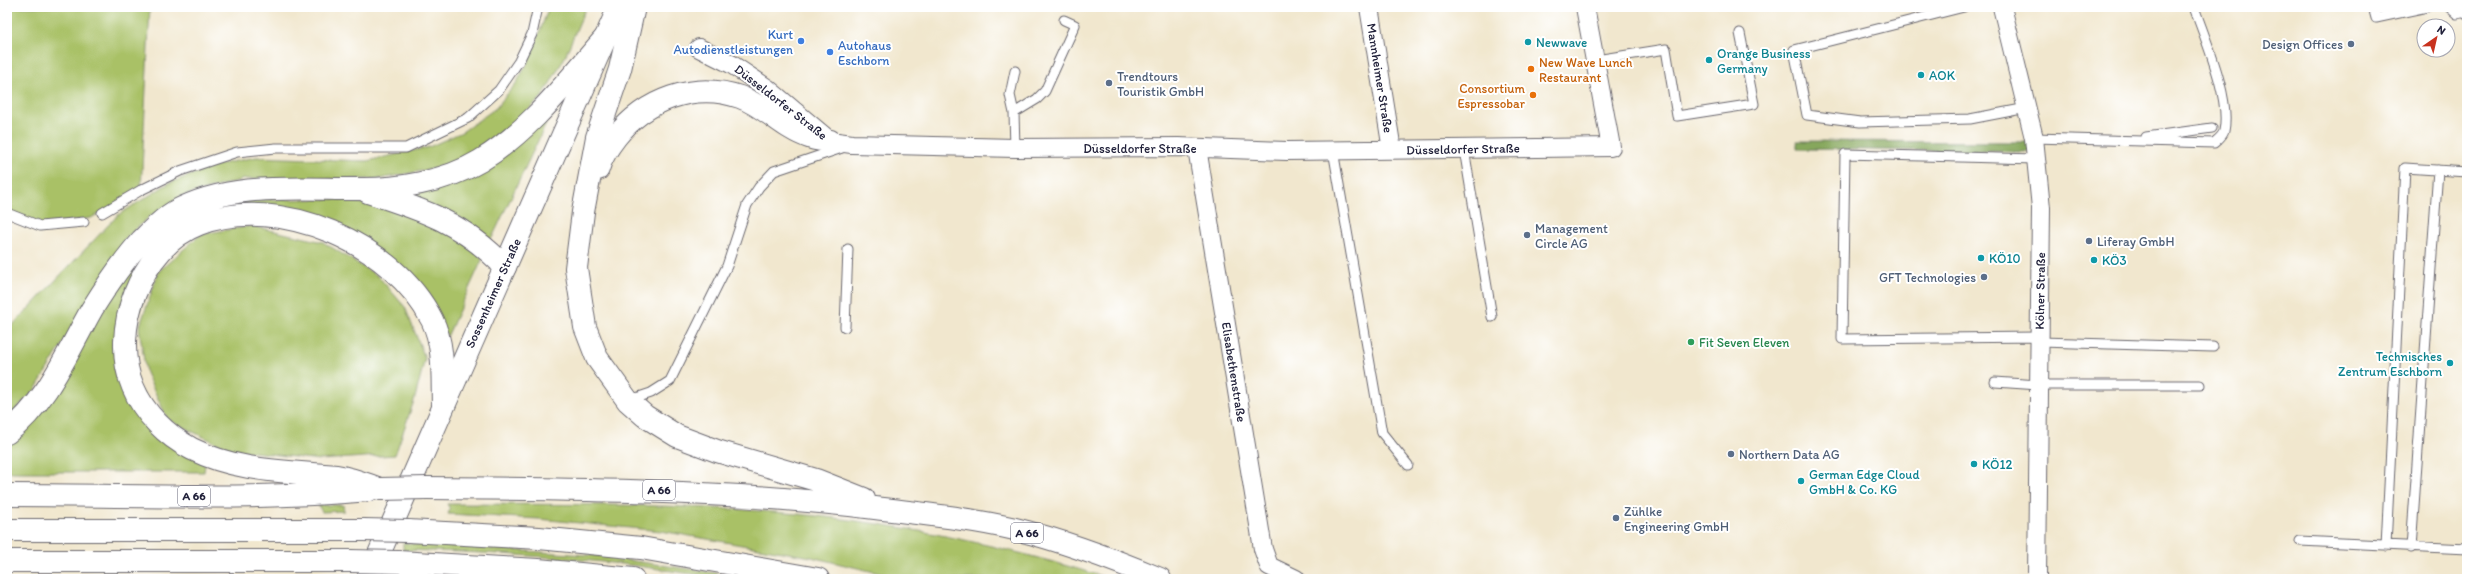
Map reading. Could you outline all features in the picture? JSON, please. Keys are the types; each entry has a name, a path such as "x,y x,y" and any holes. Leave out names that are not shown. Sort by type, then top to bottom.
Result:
{"main road":[{"name":"Sossenheimer Straße","path":"368,579 619,7"},
{"path":"634,7 620,69 598,137 583,212 576,268 585,327 597,358 628,401 645,416 677,436 717,451 816,480 889,510"},
{"path":"7,433 36,402 61,367 93,308 126,258 149,233 172,213 197,202 231,193 308,187 358,190 394,186 439,178 479,162 512,137 546,105 606,37"},
{"path":"576,268 599,166 609,146 621,130 633,117 646,108 674,96 699,92 724,93 742,98 809,137 830,141"},
{"path":"358,190 421,210 452,223 488,248 505,267"},
{"path":"380,489 338,476 288,474 226,462 192,449 162,429 145,410 133,387 126,367 125,338 128,314 138,286 149,267 168,243 198,224 232,216 262,215 296,220 328,229 379,259 417,294 433,321 439,338 442,362 443,406"},
{"name":"A 66","path":"7,495 229,496 334,493 380,489 427,488 670,491 794,498 942,516 1015,529 1086,550 1160,579"},
{"path":"7,530 363,530 539,538 641,548 818,579"},
{"path":"7,561 398,562 538,570 633,579"}],"street":[{"name":"Mannheimer Straße","path":"1369,7 1392,150"},
{"path":"1585,7 1596,60"},
{"name":"Kölner Straße","path":"2002,7 2034,138 2041,208 2037,579"},
{"name":"Düsseldorfer Straße","path":"699,48 731,64 767,88 830,141 852,144 1015,148 1392,150 1611,147 1596,60"},
{"name":"Elisabethenstraße","path":"1198,148 1263,549 1269,566 1296,579"}],"lane":[{"path":"102,213 141,190 180,171 236,152 276,148 406,148 468,118 499,90 519,61 532,34 538,7"},
{"path":"1964,7 1794,50 1807,115 1860,122 1970,119 2027,108"},
{"path":"2034,138 2214,143 2223,133 2225,110 2212,58 2194,7"},
{"path":"2373,7 2376,18 2428,7"},
{"path":"2449,7 2457,14 2466,12 2467,15"},
{"path":"1014,113 1037,99 1045,91 1075,25 1064,20"},
{"path":"1596,60 1666,49 1677,116 1754,104 1740,33"},
{"path":"1015,71 1010,95 1014,113 1015,148"},
{"path":"2119,140 2212,128"},
{"path":"628,401 651,393 670,381 727,266 747,205 759,187 774,171 852,144"},
{"path":"1464,149 1492,317"},
{"path":"1333,150 1382,433 1408,465"},
{"path":"2036,159 1845,154 1842,339 2040,340 2213,347"},
{"path":"2386,546 2405,168 2467,172"},
{"path":"2411,548 2438,170"},
{"path":"7,213 40,226 84,222"},
{"path":"845,328 848,248"},
{"path":"1996,382 2039,385 2200,385"},
{"path":"2300,541 2411,548 2467,549"}],"green space":[{"path":"16,7 150,7 141,190 91,218 40,226 7,213 7,12"},
{"path":"549,7 586,7 564,59 542,97 498,138 475,151 442,167 379,179 245,179 182,196 149,217 126,238 35,390 7,418 7,331 118,215 169,183 221,164 256,157 367,161 429,147 462,132 496,108 517,82 528,62"},
{"path":"542,121 546,124 492,238 490,239 469,222 407,195"},
{"path":"1797,141 2030,142 2030,152 1797,149"},
{"path":"338,199 391,209 439,227 479,253 482,260 447,337 429,297 308,217 174,230 117,364 205,465 204,472 7,472 7,443 150,242 192,211 245,200"},
{"path":"252,226 323,242 378,276 405,307 425,358 415,398 395,455 320,460 229,449 168,420 146,373 139,328 159,271 201,234"},
{"path":"447,504 663,506 717,508 825,517 878,524 966,540 1024,554 1111,579 904,579 811,557 661,531 539,519 448,514 450,509"},
{"path":"318,505 343,505 344,511 322,512"},
{"path":"403,543 600,556 755,579 705,576 622,564 567,559 485,553 403,550"}],"place":[{"name":"Kurt Autodienstleistungen","path":"801,41"},
{"name":"Newwave","path":"1528,42"},
{"name":"Design Offices","path":"2351,44"},
{"name":"Autohaus Eschborn","path":"830,52"},
{"name":"Orange Business Germany","path":"1709,60"},
{"name":"New Wave Lunch Restaurant","path":"1531,69"},
{"name":"AOK","path":"1921,75"},
{"name":"Trendtours Touristik GmbH","path":"1109,83"},
{"name":"Consortium Espressobar","path":"1533,95"},
{"name":"Management Circle AG","path":"1527,235"},
{"name":"Liferay GmbH","path":"2089,241"},
{"name":"KÖ10","path":"1981,258"},
{"name":"KÖ3","path":"2094,260"},
{"name":"GFT Technologies","path":"1984,277"},
{"name":"Fit Seven Eleven","path":"1691,342"},
{"name":"Technisches Zentrum Eschborn","path":"2450,363"},
{"name":"Northern Data AG","path":"1731,454"},
{"name":"KÖ12","path":"1974,464"},
{"name":"German Edge Cloud GmbH & Co. KG","path":"1801,481"},
{"name":"Zühlke Engineering GmbH","path":"1616,518"}]}
